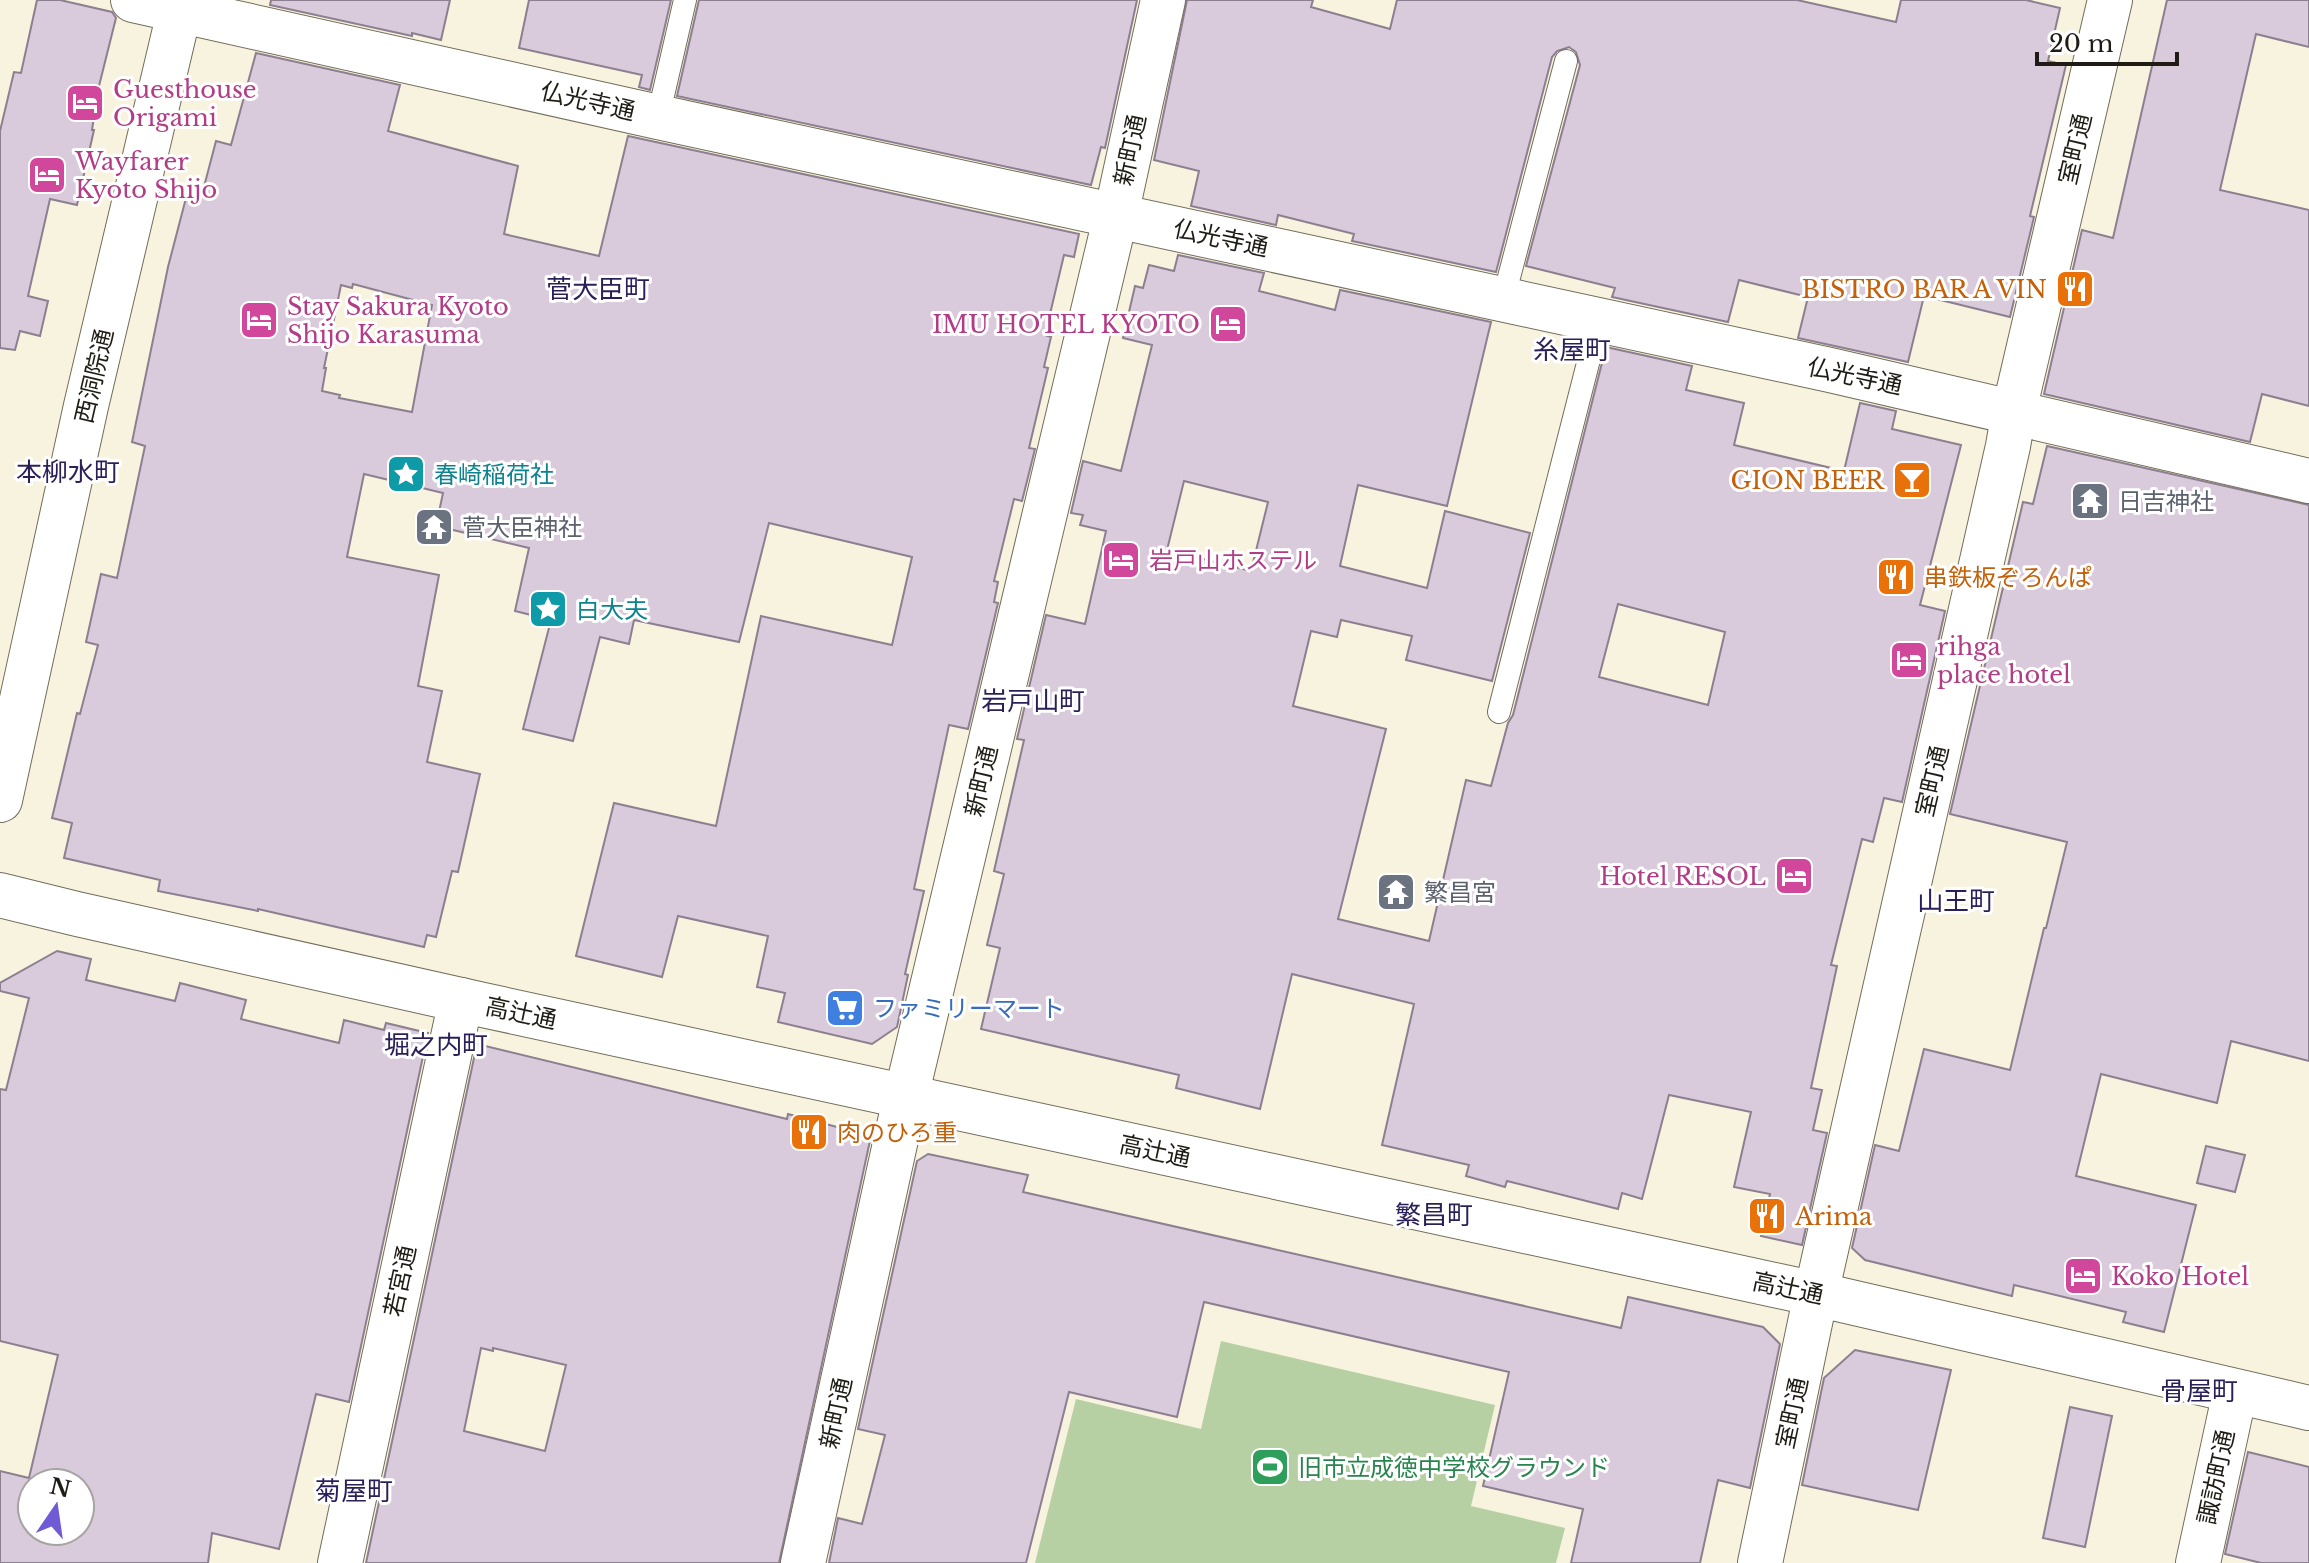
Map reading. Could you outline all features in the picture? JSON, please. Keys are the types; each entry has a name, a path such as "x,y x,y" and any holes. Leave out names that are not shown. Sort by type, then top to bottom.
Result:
{"street":[{"name":"仏光寺通","path":"133,0 182,4 658,117 2014,411 2309,481"},
{"name":"新町通","path":"803,1563 906,1096 1116,215 1163,0"},
{"name":"室町通","path":"1760,1563 1816,1294 2014,411 2110,0"},
{"name":"西洞院通","path":"0,800 86,406 182,4"},
{"name":"高辻通","path":"0,895 461,1000 1816,1294 2309,1408"},
{"name":"若宮通","path":"340,1563 461,1000"},
{"name":"諏訪町通","path":"2198,1563 2235,1392"}],"lane":[{"path":"658,117 685,0"},
{"path":"1503,300 1566,61"},
{"path":"1499,712 1599,320"}],"green space":[{"name":"旧市立成徳中学校グラウンド","path":"1221,1341 1495,1405 1471,1506 1565,1528 1556,1563 1035,1563 1076,1399 1201,1429"}],"building":[{"path":"37,0 60,0 112,12 116,18 98,90 94,130 77,205 50,199 28,296 48,301 40,336 20,331 15,350 0,348 0,131 14,72 21,73"},
{"path":"271,0 450,0 441,40 270,5"},
{"path":"529,0 671,0 650,90 639,87 642,75 519,48"},
{"path":"699,0 1137,0 1105,148 1101,147 1091,185 677,96"},
{"path":"1187,0 1313,0 1311,7 1390,29 1397,0 1797,0 1896,22 1901,0 2026,0 2060,8 2048,61 2066,65 2010,317 1924,296 1908,362 1798,338 1808,297 1739,280 1728,322 1612,297 1615,288 1526,266 1580,65 1576,52 1569,47 1557,51 1552,57 1496,272 1352,241 1354,234 1278,215 1276,225 1191,206 1199,171 1154,160"},
{"path":"2167,0 2309,0 2309,47 2256,34 2220,190 2309,210 2309,406 2262,394 2250,442 2044,394 2082,230 2113,238"},
{"path":"256,53 400,85 388,131 518,166 504,234 599,256 628,136 1079,234 1074,257 1064,255 1045,335 1051,337 1044,367 1048,368 1029,448 1035,449 1022,501 1014,499 994,581 998,582 994,602 998,603 968,729 949,725 914,889 924,891 905,974 908,975 897,1027 872,1044 778,1022 785,993 757,987 768,936 678,916 662,977 576,956 614,803 716,826 761,616 892,645 912,557 769,523 739,642 634,620 629,644 600,637 573,741 523,729 551,620 515,611 529,548 436,526 443,493 364,474 347,557 439,575 418,686 442,691 427,762 480,774 458,872 452,871 436,937 427,935 424,947 258,909 158,891 160,880 64,858 72,823 52,818 77,713 80,714 98,645 86,642 101,574 117,578 145,446 132,442 168,267 186,198 200,202 216,141 231,145","holes":["353,284 432,305 412,412 339,398 340,395 322,391 341,285 352,288"]},
{"path":"1178,255 1264,273 1259,291 1335,310 1340,290 1491,322 1447,506 1358,485 1340,566 1427,588 1445,511 1530,533 1492,681 1406,660 1412,636 1341,620 1337,637 1311,631 1293,706 1386,729 1338,919 1429,941 1466,780 1491,786 1508,723 1513,715 1606,347 1692,366 1686,390 1744,403 1734,445 1844,471 1860,403 1896,411 1892,429 1961,445 1920,605 1945,611 1902,802 1884,798 1873,842 1862,839 1831,965 1837,966 1811,1088 1822,1090 1813,1130 1827,1133 1802,1245 1761,1236 1770,1194 1734,1187 1751,1112 1669,1095 1642,1199 1622,1193 1618,1209 1507,1181 1505,1187 1466,1176 1469,1165 1382,1145 1414,1004 1292,974 1260,1109 1176,1088 1179,1075 981,1029 1000,948 987,945 1004,874 994,871 1024,740 1017,739 1046,615 1085,624 1106,531 1080,525 1083,515 1071,513 1083,461 1121,471 1152,345 1123,338 1135,286 1143,288 1149,265 1174,271","holes":["1184,481 1268,502 1251,571 1167,550","1618,604 1725,632 1708,705 1599,677"]},
{"path":"2047,446 2309,505 2309,1061 2231,1041 2217,1103 2101,1074 2076,1176 2196,1205 2164,1332 2123,1322 2126,1312 2014,1285 2012,1296 1865,1260 1852,1248 1875,1145 1899,1151 1924,1049 2010,1070 2067,842 1950,814 2023,502 2033,504"},
{"path":"57,951 91,959 86,980 175,1001 180,983 246,1000 241,1019 339,1043 344,1020 384,1030 386,1023 428,1033 349,1402 316,1394 279,1549 212,1533 208,1563 0,1563 0,1471 16,1475 16,1547 96,1547 96,1467 32,1467 58,1355 0,1341 0,1089 6,1090 29,998 0,991 0,983"},
{"path":"477,1044 787,1119 788,1114 871,1136 779,1563 366,1563","holes":["481,1348 493,1351 493,1348 566,1365 545,1451 464,1431"]},
{"path":"2206,1146 2245,1155 2235,1192 2197,1183"},
{"path":"928,1154 1028,1175 1023,1192 1621,1328 1628,1297 1763,1327 1780,1344 1750,1488 1718,1480 1700,1563 1571,1563 1583,1509 1483,1486 1509,1372 1204,1302 1177,1417 1069,1392 1026,1563 829,1563 838,1518 862,1524 885,1435 858,1429 917,1161"},
{"path":"1855,1350 1951,1370 1918,1510 1802,1485 1824,1378"},
{"path":"2070,1407 2112,1416 2085,1547 2043,1538"},
{"path":"2248,1452 2309,1467 2309,1563 2261,1563 2225,1554"}],"place":[{"name":"Guesthouse Origami","path":"85,103"},
{"name":"Wayfarer Kyoto Shijo","path":"47,175"},
{"name":"BISTRO BAR A VIN","path":"2075,289"},
{"name":"Stay Sakura Kyoto Shijo Karasuma","path":"259,320"},
{"name":"IMU HOTEL KYOTO","path":"1228,324"},
{"name":"春崎稲荷社","path":"406,474"},
{"name":"GION BEER","path":"1912,480"},
{"name":"日吉神社","path":"2090,501"},
{"name":"菅大臣神社","path":"434,527"},
{"name":"岩戸山ホステル","path":"1121,560"},
{"name":"串鉄板ぞろんぱ","path":"1896,577"},
{"name":"白大夫","path":"548,609"},
{"name":"rihga place hotel","path":"1909,660"},
{"name":"Hotel RESOL","path":"1794,876"},
{"name":"繁昌宮","path":"1396,892"},
{"name":"ファミリーマート","path":"845,1008"},
{"name":"肉のひろ重","path":"809,1132"},
{"name":"Arima","path":"1767,1216"},
{"name":"Koko Hotel","path":"2083,1276"},
{"name":"旧市立成徳中学校グラウンド","path":"1270,1467"}],"district":[{"name":"菅大臣町","path":"598,289"},
{"name":"糸屋町","path":"1572,350"},
{"name":"本柳水町","path":"68,472"},
{"name":"岩戸山町","path":"1033,701"},
{"name":"山王町","path":"1956,901"},
{"name":"堀之内町","path":"436,1045"},
{"name":"繁昌町","path":"1434,1215"},
{"name":"骨屋町","path":"2199,1391"},
{"name":"菊屋町","path":"354,1491"}]}
